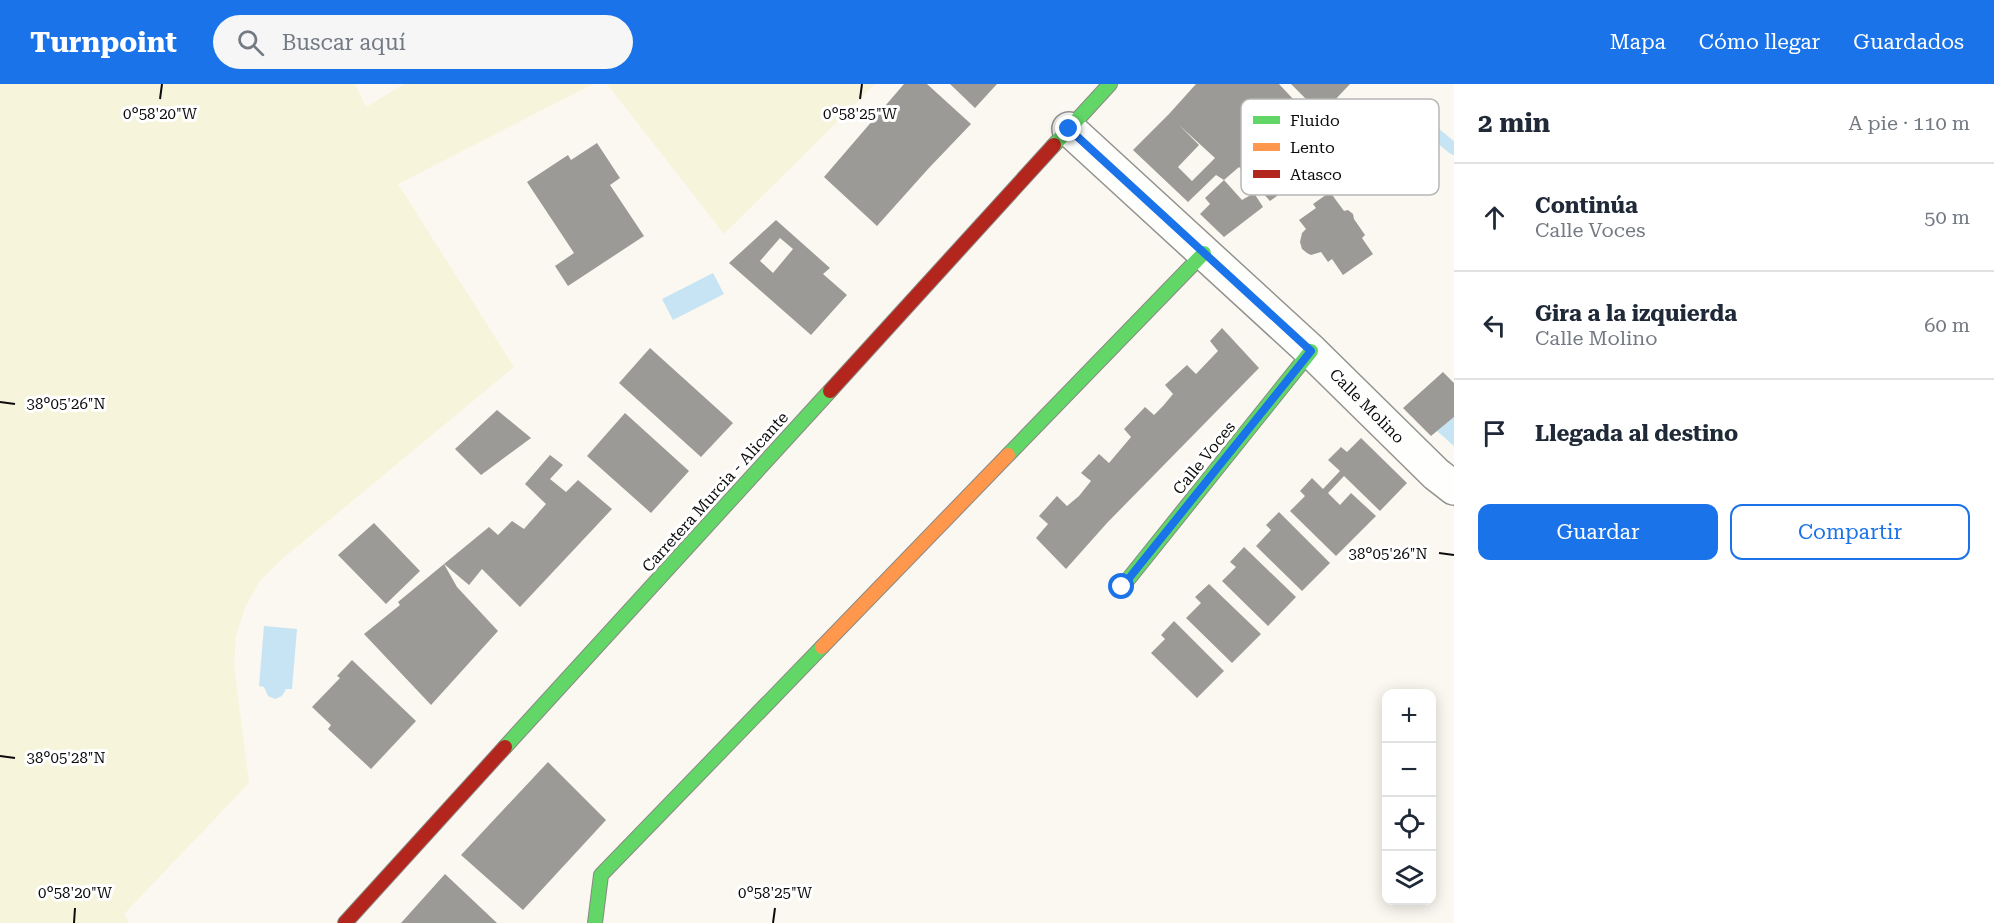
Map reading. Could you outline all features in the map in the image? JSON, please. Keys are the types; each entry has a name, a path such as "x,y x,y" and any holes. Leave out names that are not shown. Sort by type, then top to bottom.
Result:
{"main road":[{"name":"Carretera Murcia - Alicante","path":"345,923 1110,84"},
{"path":"595,923 601,875 1204,253"},
{"name":"Calle Voces","path":"1122,587 1311,351"}],"street":[{"name":"Calle Molino","path":"1069,129 1311,351 1436,474 1454,488"}],"shaded area":[{"path":"0,84 355,84 366,107 404,84 593,84 398,184 514,367 281,560 260,581 245,607 236,636 234,665 249,783 124,914 129,923 0,923"},
{"path":"607,84 875,84 724,234"}],"water":[{"path":"713,273 724,294 673,320 662,299"},
{"path":"1454,417 1454,446 1437,431"},
{"path":"264,626 297,629 292,689 286,689 282,696 275,699 268,696 264,687 259,686"}],"building":[{"path":"904,84 927,84 971,124 877,226 824,177"},
{"path":"950,84 997,84 975,108"},
{"path":"1196,84 1279,84 1293,99 1241,99 1241,169 1239,167 1224,180 1216,175 1188,202 1133,150","holes":["1179,125 1215,158 1192,181 1178,167 1199,145"]},
{"path":"1291,84 1350,84 1336,99 1306,99"},
{"path":"597,143 620,178 610,185 644,236 568,286 555,266 574,253 527,182 568,155 571,160"},
{"path":"1224,180 1242,200 1255,195 1263,207 1224,237 1200,214 1210,204 1205,198"},
{"path":"1265,195 1278,195 1270,201"},
{"path":"1326,195 1332,195 1344,211 1348,210 1353,214 1365,235 1362,238 1373,254 1343,275 1332,259 1328,262 1321,252 1311,255 1302,249 1300,242 1302,233 1306,229 1299,220 1316,208 1313,204"},
{"path":"776,220 830,268 823,274 847,295 811,335 729,263","holes":["780,238 793,249 773,273 760,261"]},
{"path":"1222,328 1259,368 1107,523 1066,569 1036,538 1048,524 1039,516 1057,496 1067,506 1079,496 1091,481 1081,473 1099,454 1109,463 1131,437 1124,429 1145,407 1154,415 1163,406 1173,394 1165,385 1187,365 1196,374 1218,351 1210,341"},
{"path":"650,348 733,423 701,457 619,383"},
{"path":"1443,372 1454,383 1454,417 1431,436 1403,408"},
{"path":"497,410 531,438 481,475 455,449"},
{"path":"625,413 689,471 651,513 587,456"},
{"path":"1361,438 1407,483 1380,511 1344,476 1328,493 1340,505 1351,493 1376,516 1336,556 1290,511 1305,496 1300,491 1312,478 1323,489 1340,471 1328,460 1341,447 1347,452"},
{"path":"550,455 563,465 550,479 566,492 578,480 612,509 520,607 482,569 469,585 444,564 489,527 498,535 512,521 524,529 546,504 525,484"},
{"path":"1279,512 1330,563 1302,591 1256,546 1271,530 1266,525"},
{"path":"374,523 420,571 386,604 338,555"},
{"path":"1244,547 1296,597 1268,626 1222,581 1236,567 1230,562"},
{"path":"444,564 457,587 498,631 431,705 364,634 400,605 398,602"},
{"path":"1209,584 1261,634 1232,663 1186,618 1201,603 1195,597"},
{"path":"1174,621 1224,671 1197,698 1151,653 1165,639 1161,635"},
{"path":"352,660 416,721 371,769 328,729 331,725 312,707 340,678 337,676"},
{"path":"548,762 606,820 523,910 461,855"},
{"path":"445,874 497,923 401,923"}],"waterway":[{"path":"1439,137 1454,149"}],"traffic: fast":[{"path":"1054,145 1110,84"},
{"path":"1008,455 1204,253"},
{"path":"1122,587 1311,351"},
{"path":"505,747 830,391"},
{"path":"595,923 601,875 822,647"}],"traffic: slow":[{"path":"822,647 1008,455"}],"traffic: jam":[{"path":"830,391 1054,145"},
{"path":"345,923 505,747"}],"route":[{"path":"1069,129 1311,351 1122,587"}]}
